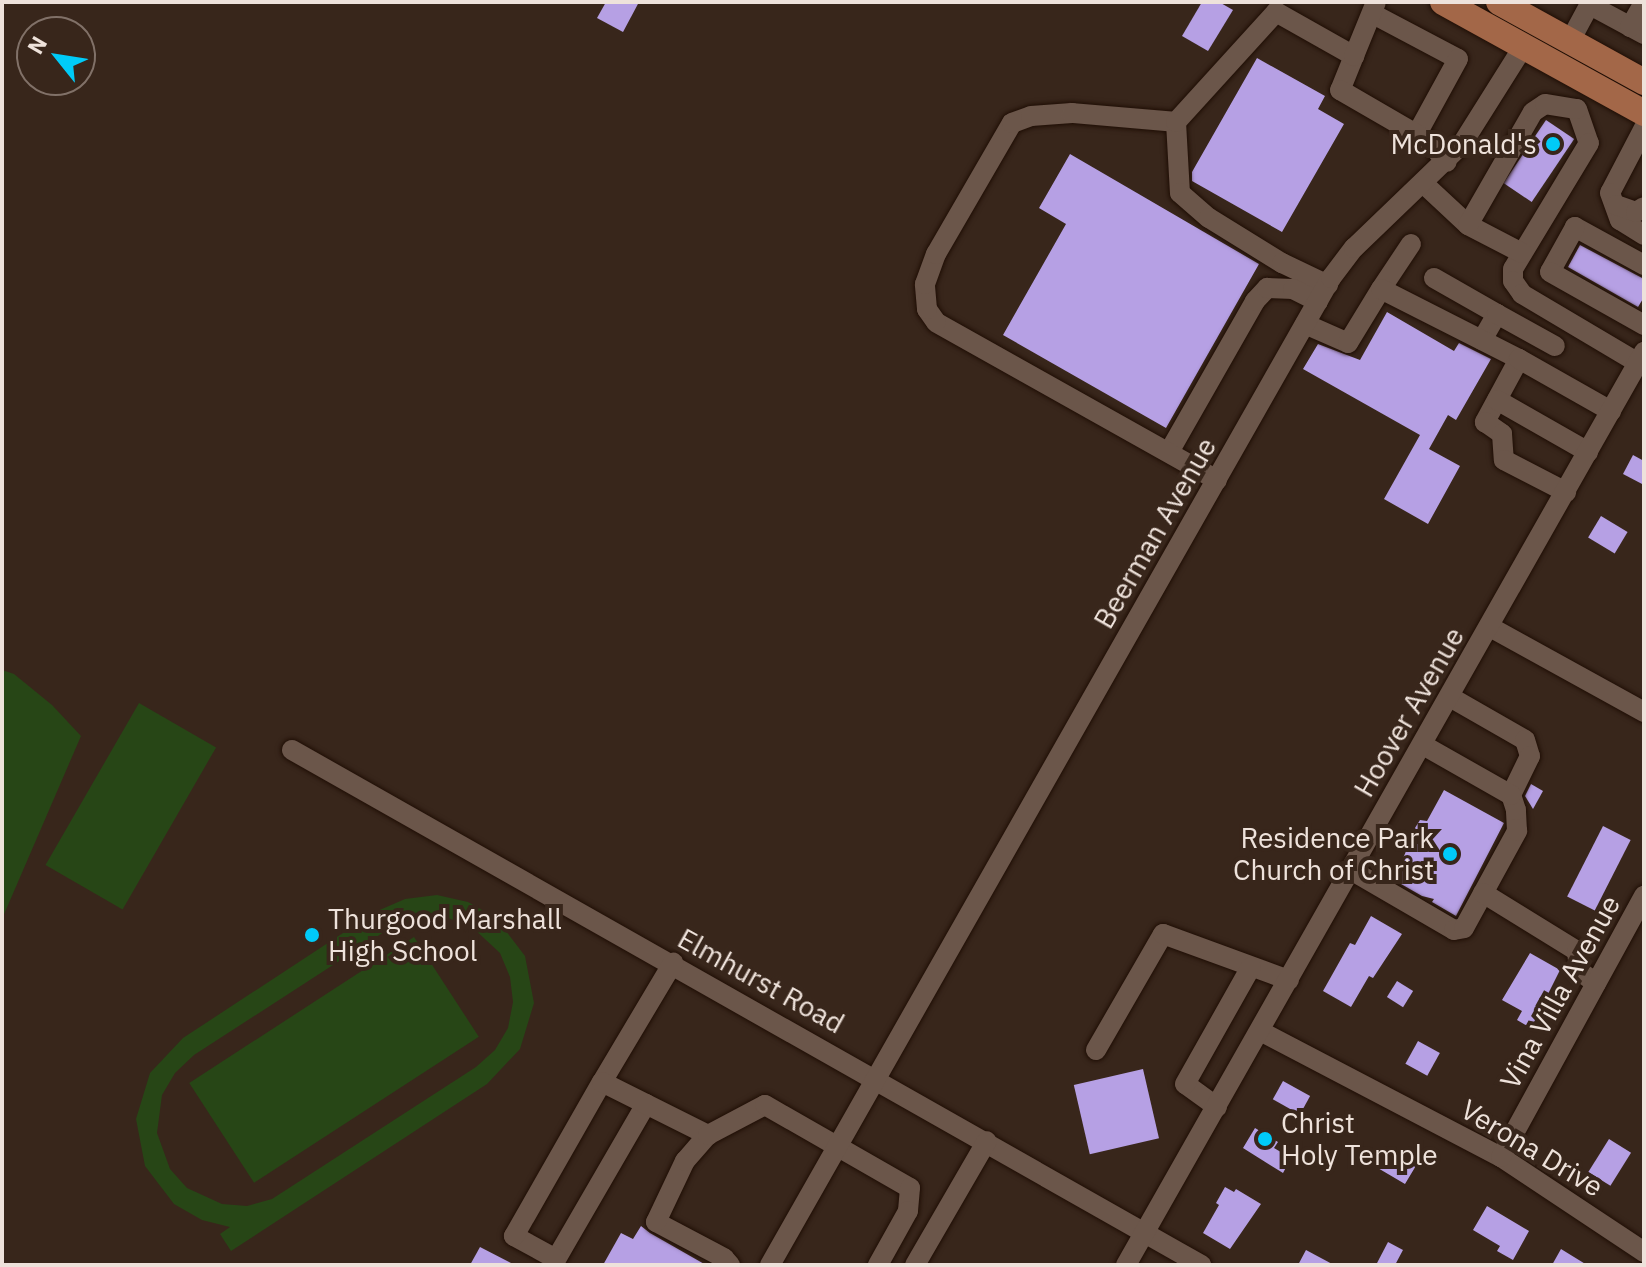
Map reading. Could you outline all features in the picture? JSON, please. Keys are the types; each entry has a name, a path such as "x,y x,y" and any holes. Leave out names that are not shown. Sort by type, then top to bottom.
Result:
{"main road":[{"path":"1443,2 1644,113"},
{"path":"1499,2 1644,82"}],"street":[{"path":"1570,41 1591,4 1637,30 1644,3"},
{"path":"1417,134 1458,59 1375,8 1340,90 1417,134 1447,162"},
{"path":"1323,293 1282,263 1209,218 1180,193 1176,122 1276,12 1354,56"},
{"name":"Beerman Avenue","path":"770,1265 1323,293 1354,248 1447,162 1483,115 1523,47"},
{"path":"1577,109 1593,85"},
{"path":"1468,225 1533,112 1545,104 1577,109"},
{"path":"1577,109 1589,143 1513,269 1513,281 1522,294 1641,357"},
{"path":"1176,122 1072,113 1031,116 1012,123 936,254 924,293 927,309 936,322 1217,480"},
{"path":"1642,139 1610,193 1620,220 1644,235"},
{"path":"1424,184 1468,225 1522,253"},
{"path":"1616,205 1636,212 1644,207"},
{"path":"1644,265 1575,227 1550,272 1644,325"},
{"path":"1305,324 1348,343 1411,244"},
{"path":"1434,278 1555,346"},
{"path":"1169,452 1255,301 1267,288 1323,293"},
{"path":"1381,289 1519,359 1611,411"},
{"path":"1482,340 1497,314"},
{"name":"Hoover Avenue","path":"1126,1265 1641,357"},
{"path":"1519,359 1485,422 1502,434 1504,460 1566,492"},
{"path":"1497,400 1588,452"},
{"path":"1490,627 1644,712"},
{"path":"1450,697 1525,740 1530,756 1511,795"},
{"path":"1351,870 1454,930 1464,928 1517,831 1516,810 1511,795 1423,745"},
{"name":"Elmhurst Road","path":"292,750 878,1079 1201,1265"},
{"path":"1483,893 1577,951 1579,971 1596,983"},
{"name":"Vina Villa Avenue","path":"1501,1157 1644,896"},
{"path":"1096,1050 1163,934 1289,980"},
{"path":"646,1104 556,1259 514,1236 673,963"},
{"path":"1217,1107 1185,1084 1251,967"},
{"name":"Verona Drive","path":"1260,1031 1501,1157 1644,1252"},
{"path":"602,1082 708,1135"},
{"path":"730,1265 724,1258 656,1222 685,1161 708,1135 765,1105 910,1188 908,1211 878,1265"},
{"path":"915,1265 987,1141"}],"green space":[{"path":"2,670 14,674 52,705 81,736 2,919"},
{"path":"139,703 216,748 123,909 46,865"},
{"path":"437,895 468,902 496,918 525,956 534,1003 520,1049 487,1084 231,1251 220,1234 230,1227 202,1220 174,1204 145,1166 136,1119 150,1073 183,1038 375,912 405,899","holes":["423,917 448,918 472,927 500,953 510,977 513,1002 508,1028 495,1050 476,1067 272,1199 247,1206 222,1204 187,1188 170,1169 157,1133 162,1095 175,1073 194,1055 387,930"]},
{"path":"414,937 479,1037 254,1183 189,1083"}],"building":[{"path":"606,2 639,2 623,32 597,18"},
{"path":"1202,2 1219,2 1233,10 1208,51 1182,36"},
{"path":"1257,58 1325,96 1318,109 1344,124 1282,232 1192,181 1192,172"},
{"path":"1546,120 1574,139 1532,202 1504,183"},
{"path":"1070,154 1259,264 1166,428 1003,335 1066,224 1039,208"},
{"path":"1580,245 1644,279 1644,297 1638,307 1568,267"},
{"path":"1387,312 1454,351 1459,343 1491,359 1456,420 1448,415 1429,449 1460,466 1428,524 1384,499 1420,435 1303,369 1318,344 1360,360"},
{"path":"1633,455 1644,461 1644,485 1623,474"},
{"path":"1601,516 1628,532 1615,553 1588,537"},
{"path":"1531,784 1543,791 1533,809 1525,796"},
{"name":"Residence Park Church of Christ","path":"1444,790 1504,823 1456,916 1432,902 1434,899 1422,896 1394,880 1409,844 1428,844 1415,828 1420,820 1427,821"},
{"path":"1603,826 1631,840 1595,910 1567,896"},
{"path":"1371,916 1402,934 1373,978 1369,976 1351,1007 1323,991 1350,943 1355,945"},
{"path":"1530,953 1560,970 1531,1028 1517,1020 1522,1011 1502,1000"},
{"path":"1397,981 1413,991 1403,1007 1387,997"},
{"path":"1418,1041 1440,1053 1427,1076 1405,1064"},
{"path":"1143,1069 1159,1138 1090,1154 1074,1085"},
{"path":"1283,1081 1310,1096 1300,1114 1273,1099"},
{"path":"1255,1128 1278,1142 1274,1148 1291,1158 1283,1173 1243,1148"},
{"path":"1609,1139 1631,1153 1610,1186 1588,1172"},
{"path":"1379,1150 1394,1159 1398,1153 1417,1164 1405,1184 1371,1164"},
{"path":"1225,1187 1234,1192 1236,1189 1261,1204 1230,1249 1203,1233"},
{"path":"1487,1206 1529,1231 1513,1260 1497,1251 1500,1246 1473,1230"},
{"path":"641,1226 706,1265 603,1265 621,1233 633,1239"},
{"path":"1388,1242 1403,1250 1395,1265 1376,1265"},
{"path":"480,1247 515,1265 470,1265"},
{"path":"1561,1249 1587,1265 1552,1265"},
{"path":"1306,1250 1334,1265 1298,1265"}],"place":[{"name":"McDonald's","path":"1553,144"},
{"name":"Residence Park Church of Christ","path":"1450,854"},
{"name":"Thurgood Marshall High School","path":"312,935"},
{"name":"Christ Holy Temple","path":"1265,1139"}]}
